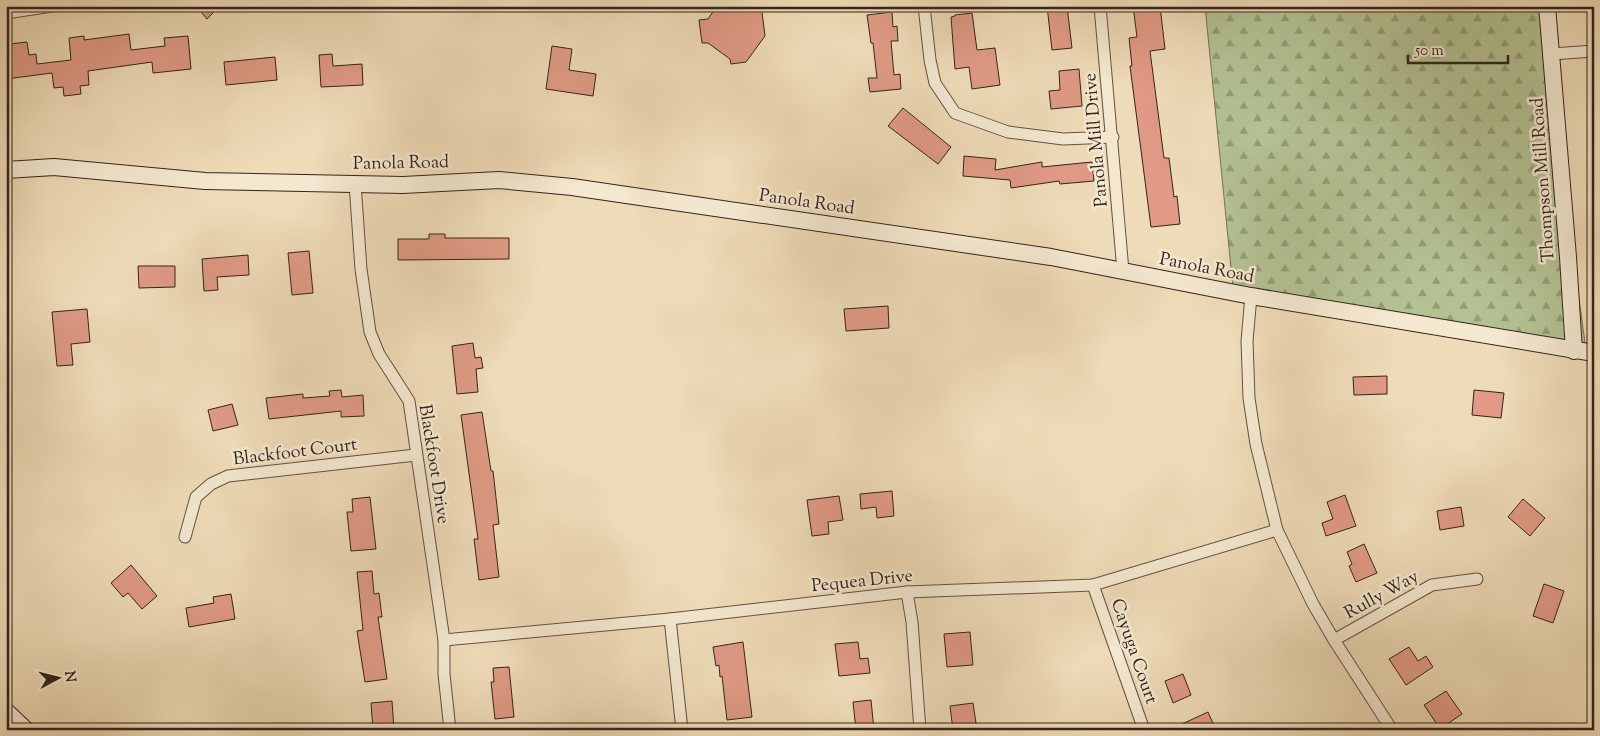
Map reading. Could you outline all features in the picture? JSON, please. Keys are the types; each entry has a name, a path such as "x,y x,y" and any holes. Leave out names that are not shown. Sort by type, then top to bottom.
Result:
{"main road":[{"name":"Thompson Mill Road","path":"1547,6 1574,351"},
{"name":"Panola Road","path":"6,170 54,167 205,181 403,184 499,180 572,187 1051,257 1251,296 1594,353"},
{"path":"6,711 26,730"}],"street":[{"path":"6,13 52,6"},
{"path":"924,6 930,60 935,83 955,113 1008,132 1063,138 1112,137"},
{"name":"Panola Mill Drive","path":"1100,6 1123,271"},
{"path":"1552,54 1594,50"},
{"name":"Blackfoot Drive","path":"355,183 360,269 370,332 380,354 408,401 444,640 444,674 450,730"},
{"path":"1251,296 1247,341 1249,398 1256,444 1277,530 1313,604 1392,730"},
{"name":"Blackfoot Court","path":"185,537 196,497 210,484 228,476 416,455"},
{"name":"Pequea Drive","path":"444,640 670,619 907,592 1093,585 1277,530"},
{"name":"Rully Way","path":"1334,640 1432,585 1477,579"},
{"name":"Cayuga Court","path":"1093,585 1144,730"},
{"path":"907,592 912,622 920,730"},
{"path":"670,619 682,730"}],"green space":[{"path":"1205,6 1539,6 1586,350 1233,288"}],"building":[{"path":"196,6 220,6 207,19"},
{"path":"717,6 754,6 762,12 765,36 746,62 731,64 730,59 708,43 702,43 699,20 708,19"},
{"path":"1047,6 1067,6 1072,48 1052,50"},
{"path":"1133,6 1160,6 1165,49 1150,51 1164,158 1169,158 1174,197 1177,196 1180,224 1151,227 1130,66 1132,66 1129,38 1137,37"},
{"path":"892,12 893,27 897,26 898,41 891,41 894,75 900,74 901,89 870,92 868,78 877,78 873,43 871,43 867,15"},
{"path":"972,13 977,50 995,48 1000,85 972,89 969,67 955,69 951,17"},
{"path":"129,34 131,50 165,46 164,38 188,36 191,69 153,73 152,62 88,71 89,85 80,86 81,94 64,96 63,87 54,88 52,73 6,79 6,52 10,52 9,44 27,42 29,55 36,54 37,64 71,60 69,38 84,36 84,40"},
{"path":"552,46 572,49 569,70 596,74 593,96 546,89"},
{"path":"332,54 333,66 362,64 363,85 321,87 319,55"},
{"path":"275,57 277,80 226,85 224,62"},
{"path":"1079,69 1082,106 1051,109 1049,91 1060,90 1059,71"},
{"path":"903,108 951,147 938,164 888,126"},
{"path":"964,156 996,159 995,170 1042,162 1042,167 1092,162 1094,181 1060,184 1059,181 1011,188 1010,180 963,176"},
{"path":"429,234 445,234 445,238 509,238 509,259 398,260 398,239 429,239"},
{"path":"309,251 313,293 292,295 288,253"},
{"path":"248,255 249,275 217,277 218,290 204,291 202,259"},
{"path":"138,266 175,266 175,287 139,288"},
{"path":"888,306 889,328 846,331 844,309"},
{"path":"87,309 90,342 71,344 73,365 57,366 52,312"},
{"path":"473,343 475,358 481,357 483,368 476,369 478,392 457,394 452,346"},
{"path":"1387,376 1387,394 1354,395 1353,377"},
{"path":"341,390 342,397 363,395 364,416 341,417 341,411 269,419 266,398 303,394 303,398 330,396 329,391"},
{"path":"1474,390 1504,393 1501,418 1472,415"},
{"path":"232,404 238,425 213,431 208,410"},
{"path":"482,412 491,471 493,471 499,524 493,525 499,577 479,580 474,539 478,539 461,415"},
{"path":"892,491 894,516 877,518 876,507 861,509 860,494"},
{"path":"1345,495 1356,526 1326,536 1322,523 1333,519 1327,502"},
{"path":"839,496 843,520 828,522 829,534 812,536 807,500"},
{"path":"370,497 376,549 351,551 347,512 353,512 352,499"},
{"path":"1523,499 1545,518 1530,536 1508,517"},
{"path":"1461,507 1464,526 1440,530 1437,511"},
{"path":"1364,544 1377,573 1356,582 1349,566 1352,564 1347,552"},
{"path":"131,565 157,596 142,609 128,593 123,597 111,583"},
{"path":"372,571 374,594 379,593 382,617 378,617 387,679 365,682 357,631 363,630 357,572"},
{"path":"1544,584 1564,591 1553,623 1533,616"},
{"path":"231,594 235,619 189,627 186,608 214,603 213,597"},
{"path":"970,632 973,665 947,667 944,634"},
{"path":"743,642 752,717 727,720 722,676 720,677 719,665 716,666 713,647"},
{"path":"858,642 860,659 868,658 870,673 839,676 835,644"},
{"path":"1409,647 1418,661 1426,656 1433,667 1406,685 1389,659"},
{"path":"509,667 514,717 495,719 491,682 494,682 493,668"},
{"path":"1183,674 1191,695 1173,703 1165,681"},
{"path":"1446,691 1462,714 1440,729 1424,705"},
{"path":"871,700 874,730 856,730 853,702"},
{"path":"392,701 394,730 373,730 371,703"},
{"path":"973,703 977,730 953,730 950,706"},
{"path":"1208,712 1216,730 1169,730"}]}
